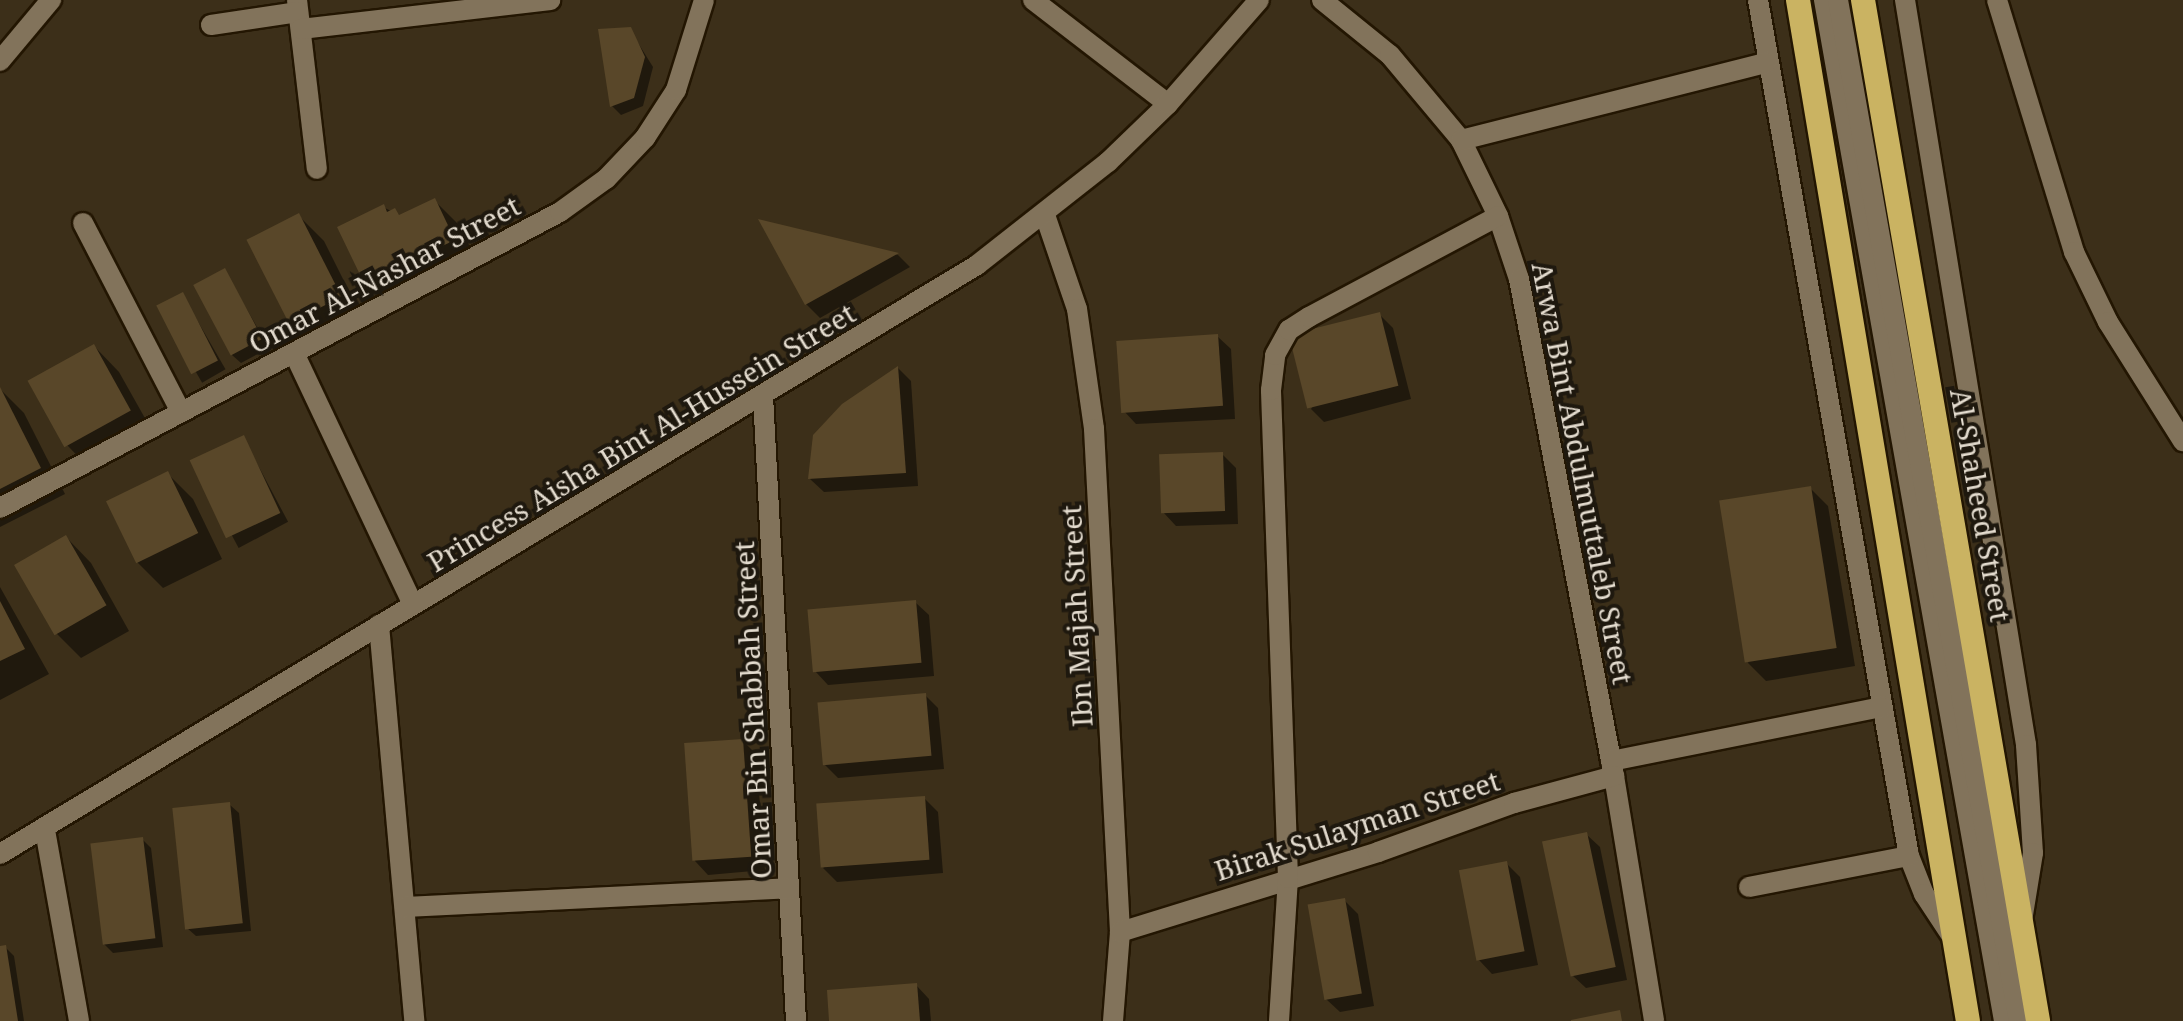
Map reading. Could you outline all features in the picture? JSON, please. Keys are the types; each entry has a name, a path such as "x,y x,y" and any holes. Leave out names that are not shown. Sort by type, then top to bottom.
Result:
{"highway":[{"path":"1798,0 1951,935 1968,1021"},
{"name":"Al-Shaheed Street","path":"1863,0 2038,1021"}],"street":[{"path":"0,61 51,0"},
{"path":"211,25 299,14 550,0"},
{"name":"Omar Al-Nashar Street","path":"0,508 295,355 560,212 606,179 645,138 676,90 704,0"},
{"path":"1033,0 1168,104"},
{"name":"Princess Aisha Bint Al-Hussein Street","path":"0,854 45,830 379,625 907,311 1045,215 1168,104 1259,0"},
{"name":"Arwa Bint Abdulmuttaleb Street","path":"1322,0 1390,55 1461,140 1498,216 1519,279 1612,768 1654,1021"},
{"path":"1758,0 1766,63 1909,856 1924,894 1951,935"},
{"path":"1824,0 2004,1021"},
{"path":"1838,0 2019,1021"},
{"path":"1905,0 2026,745 2033,853 2021,924"},
{"path":"1997,0 2074,252 2108,322 2183,441"},
{"path":"299,14 317,169"},
{"path":"1461,140 1766,63"},
{"name":"Ibn Majah Street","path":"1045,215 1077,309 1094,429 1120,932 1113,1021"},
{"path":"1279,1021 1288,878 1271,390 1275,355 1289,330 1309,317 1498,216"},
{"path":"83,223 181,412"},
{"path":"295,355 413,605"},
{"name":"Omar Bin Shabbah Street","path":"763,396 796,1021"},
{"path":"379,625 414,1021"},
{"name":"Birak Sulayman Street","path":"1120,932 1612,768 1882,707"},
{"path":"45,830 79,1021"},
{"path":"1749,887 1909,856"},
{"path":"405,907 789,888"}],"building":[{"path":"631,27 645,57 634,98 610,107 598,29"},
{"path":"435,198 455,240 364,283 337,227 384,204 387,212 395,208 399,215"},
{"path":"299,213 342,297 289,324 246,240"},
{"path":"758,219 899,253 805,305"},
{"path":"225,268 263,339 231,356 193,285"},
{"path":"183,292 218,361 191,374 156,306"},
{"path":"1380,312 1398,386 1307,408 1289,335"},
{"path":"1218,334 1223,406 1121,413 1116,341"},
{"path":"94,344 131,410 64,447 28,381"},
{"path":"898,366 906,473 808,479 813,435 842,404"},
{"path":"0,387 41,468 0,489"},
{"path":"244,435 280,513 226,538 190,460"},
{"path":"1223,452 1225,511 1161,513 1159,454"},
{"path":"168,471 198,533 136,563 106,501"},
{"path":"1811,486 1837,648 1745,663 1719,501"},
{"path":"66,535 106,605 55,635 14,565"},
{"path":"916,600 921,663 813,672 807,609"},
{"path":"0,601 25,649 0,661"},
{"path":"926,693 931,756 823,765 817,702"},
{"path":"743,739 751,857 692,861 684,743"},
{"path":"925,796 929,860 821,867 816,804"},
{"path":"230,802 243,923 185,929 172,808"},
{"path":"1587,832 1616,967 1571,977 1542,842"},
{"path":"143,837 155,938 103,945 90,843"},
{"path":"1507,861 1525,951 1476,961 1459,870"},
{"path":"1345,898 1362,994 1324,1000 1308,905"},
{"path":"6,945 18,1021 0,1021 0,946"},
{"path":"917,983 920,1021 829,1021 827,990"},
{"path":"1620,1010 1622,1021 1571,1021 1571,1020"}]}
